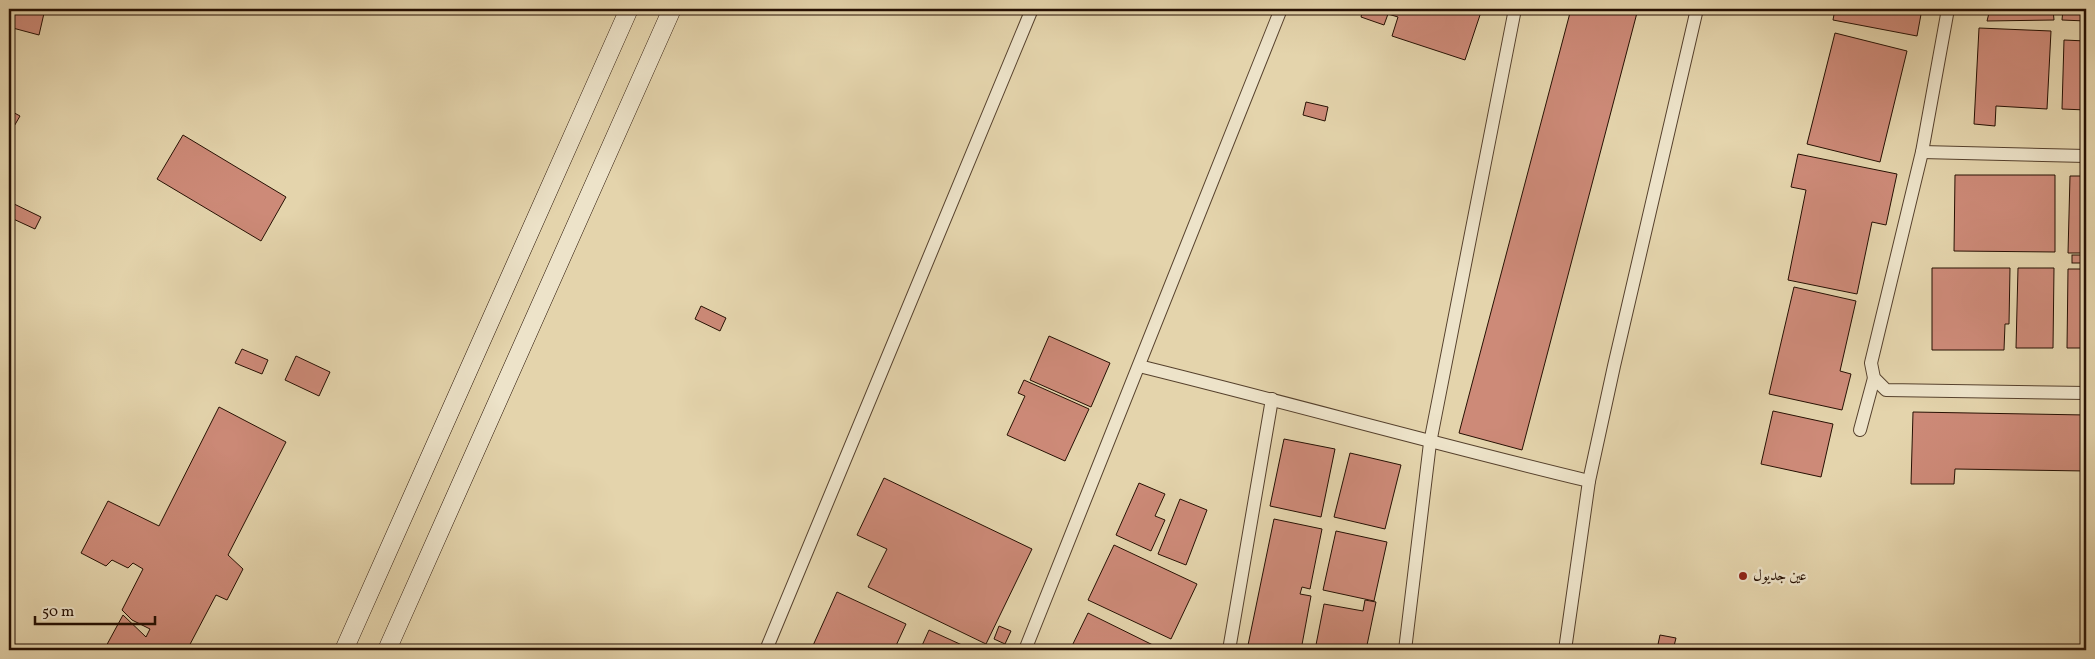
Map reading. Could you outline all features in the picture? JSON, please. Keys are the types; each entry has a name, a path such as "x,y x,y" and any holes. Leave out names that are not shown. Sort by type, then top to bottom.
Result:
{"street":[{"path":"344,650 629,9"},
{"path":"387,650 672,9"},
{"path":"766,650 1032,9"},
{"path":"1025,650 1281,9"},
{"path":"1405,650 1430,443 1515,9"},
{"path":"1564,650 1589,481 1697,9"},
{"path":"1860,430 1874,378 1872,363 1922,152 1948,9"},
{"path":"1922,152 2086,156"},
{"path":"1138,366 1272,399 1430,443 1589,481"},
{"path":"1874,378 1886,390 2086,393"},
{"path":"1229,650 1272,399"}],"building":[{"path":"9,9 45,9 39,35 9,27"},
{"path":"1363,9 1482,9 1465,60 1392,36 1398,17 1388,14 1384,25 1361,17"},
{"path":"1571,9 1638,9 1522,450 1459,433"},
{"path":"1835,9 1922,9 1917,36 1833,20"},
{"path":"1990,9 2053,9 2054,20 1987,21"},
{"path":"2063,9 2086,9 2086,21 2062,20"},
{"path":"1979,28 2051,31 2047,109 1996,106 1995,126 1974,124"},
{"path":"1835,33 1907,51 1880,162 1807,144"},
{"path":"2064,40 2086,41 2086,110 2062,109"},
{"path":"1306,102 1328,107 1325,121 1303,115"},
{"path":"9,110 20,116 9,135"},
{"path":"183,135 286,197 261,241 157,179"},
{"path":"1798,154 1897,174 1886,225 1872,222 1857,294 1788,280 1806,190 1791,187"},
{"path":"1955,175 2055,175 2055,252 1954,251"},
{"path":"2070,176 2086,176 2086,253 2068,253"},
{"path":"10,202 41,217 35,229 9,217"},
{"path":"2072,255 2086,255 2086,263 2072,263"},
{"path":"1932,268 2010,268 2009,324 2005,324 2004,350 1932,350"},
{"path":"2018,268 2054,268 2053,348 2016,348"},
{"path":"2068,269 2086,269 2086,348 2067,348"},
{"path":"1794,287 1856,301 1840,371 1851,374 1842,410 1769,394"},
{"path":"701,306 726,318 720,331 695,319"},
{"path":"1049,336 1110,363 1091,407 1030,380"},
{"path":"242,349 268,360 262,374 235,363"},
{"path":"296,356 330,372 319,396 285,380"},
{"path":"1024,380 1089,409 1065,461 1007,435 1025,396 1018,393"},
{"path":"219,407 286,442 228,555 243,569 227,600 216,595 187,650 104,650 123,615 146,637 150,629 132,620 122,610 143,569 133,563 128,568 112,560 106,566 81,553 108,501 159,526"},
{"path":"1773,411 1833,424 1821,477 1761,464"},
{"path":"1913,412 2086,415 2086,471 1955,469 1954,484 1911,484"},
{"path":"1284,439 1335,449 1321,517 1270,506"},
{"path":"1350,453 1401,465 1385,529 1334,517"},
{"path":"884,478 1032,549 986,644 868,587 887,549 857,535"},
{"path":"1139,483 1165,494 1155,516 1165,520 1151,551 1116,535"},
{"path":"1180,499 1207,510 1186,565 1158,554"},
{"path":"1274,519 1322,529 1310,589 1302,587 1300,594 1311,596 1301,650 1247,650"},
{"path":"1336,531 1387,542 1374,601 1323,590"},
{"path":"1114,545 1197,584 1171,639 1088,600"},
{"path":"837,592 906,624 894,650 811,650"},
{"path":"1365,600 1376,602 1366,650 1315,650 1324,604 1363,611"},
{"path":"1088,613 1163,650 1070,650"},
{"path":"999,626 1011,631 1005,644 994,639"},
{"path":"929,630 973,650 920,650"},
{"path":"1660,635 1676,638 1673,650 1657,649"}],"place":[{"name":"عين جديول","path":"1743,576"}]}
